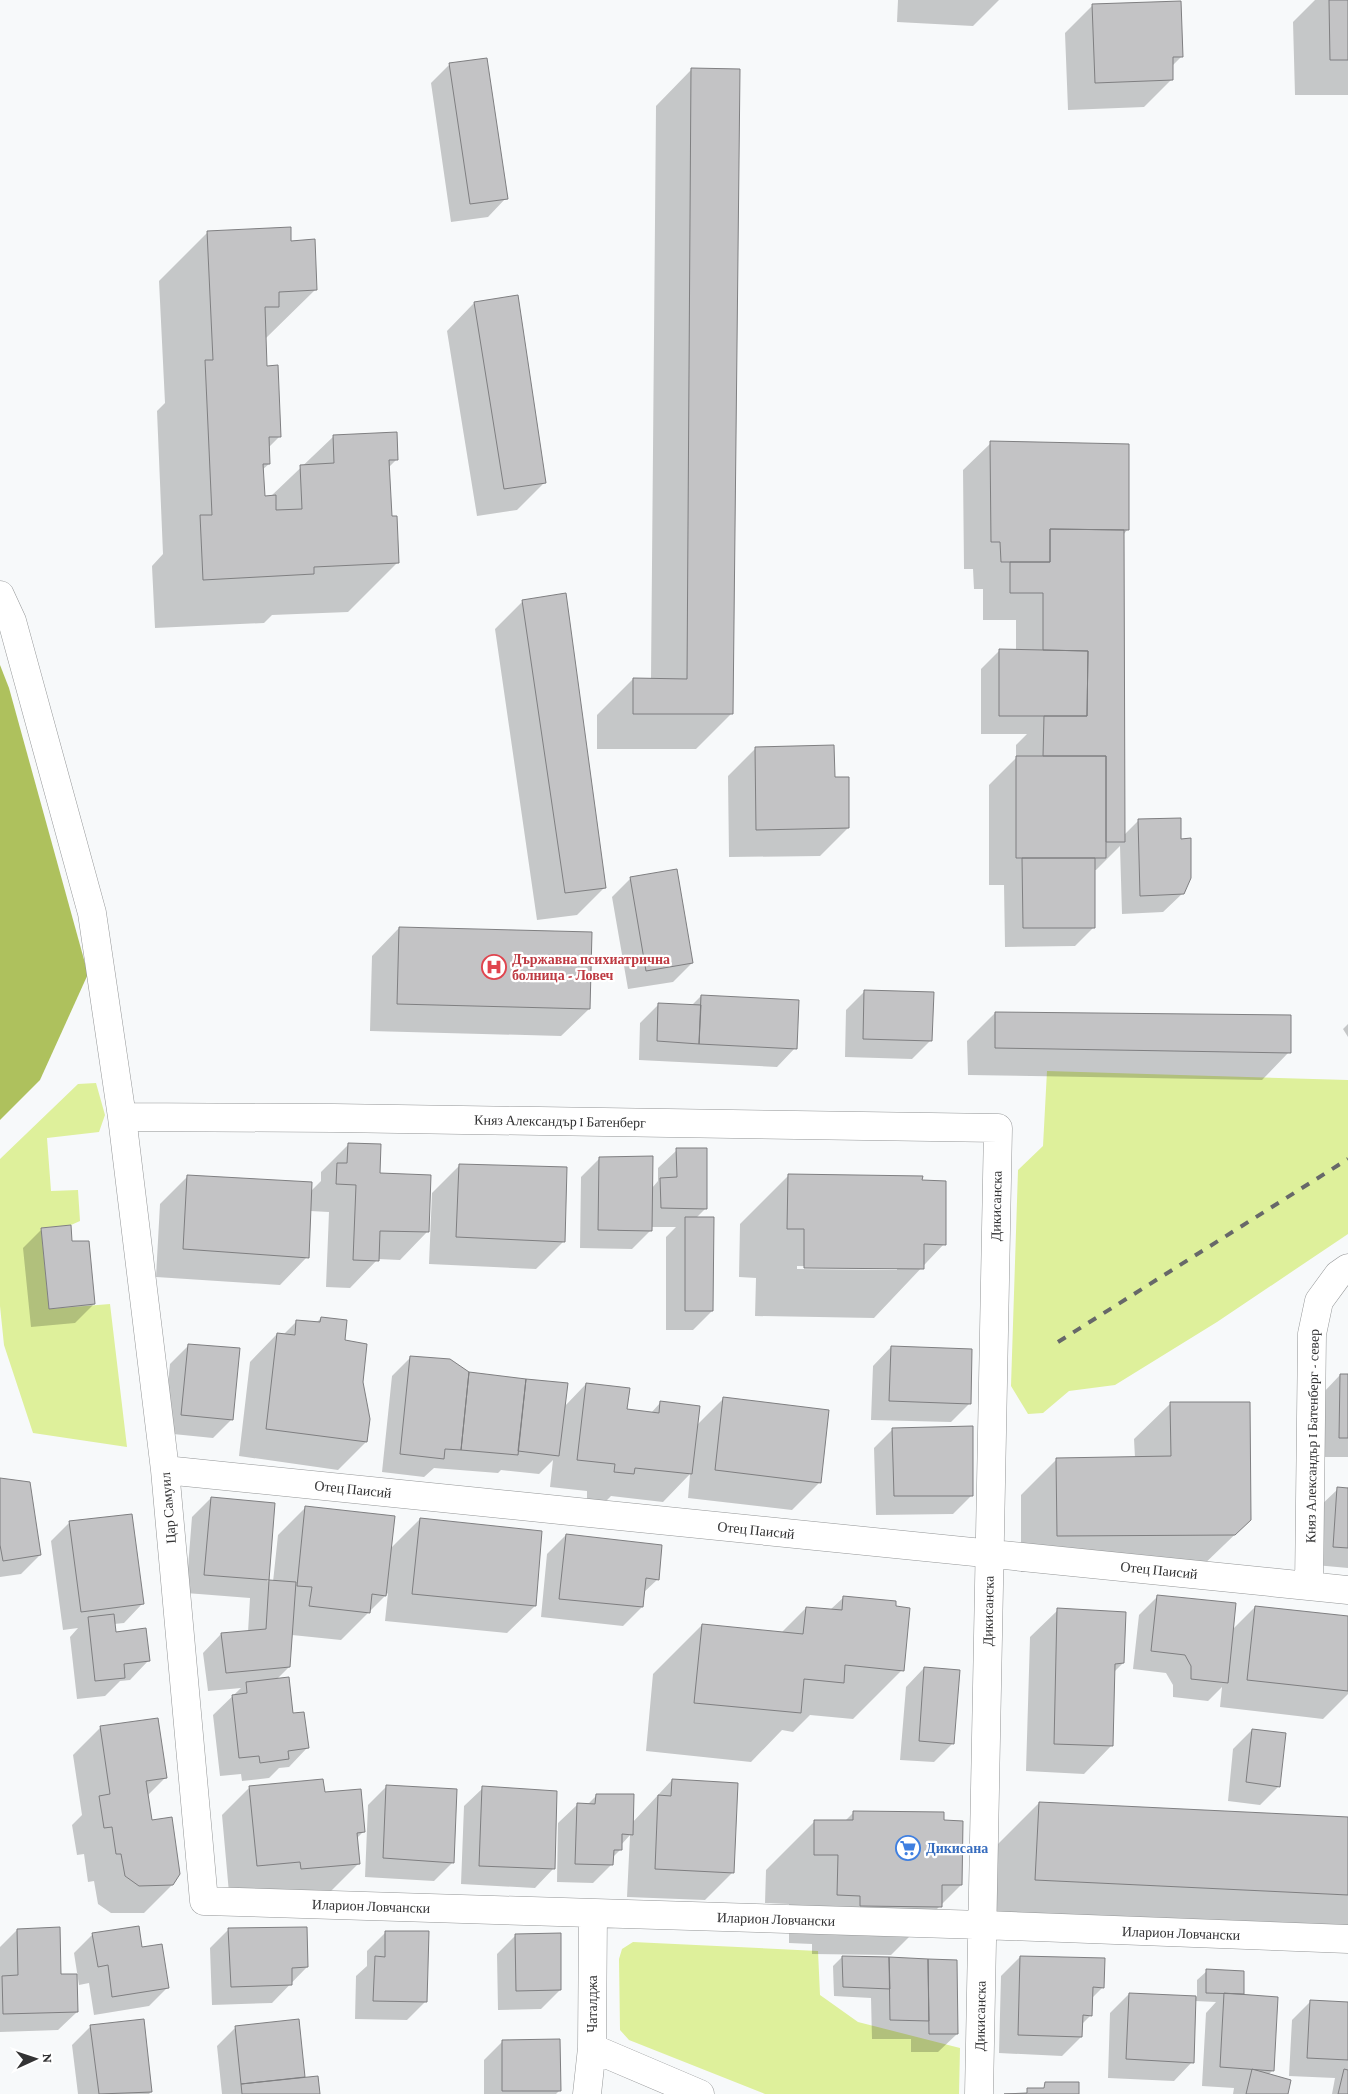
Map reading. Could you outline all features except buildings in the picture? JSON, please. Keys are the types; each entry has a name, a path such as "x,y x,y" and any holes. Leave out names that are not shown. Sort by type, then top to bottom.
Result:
{"street":[{"name":"Цар Самуил","path":"0,595 12,621 92,913 122,1118 165,1470 204,1901"},
{"name":"Княз Александър I Батенберг","path":"122,1118 334,1118 998,1128"},
{"name":"Дикисанска","path":"979,2094 998,1128"},
{"name":"Княз Александър I Батенберг - север","path":"1309,1586 1312,1334 1319,1301 1338,1275 1348,1268"},
{"name":"Отец Паисий","path":"165,1470 1348,1590"},
{"name":"Иларион Ловчански","path":"204,1901 982,1925 1348,1939"},
{"name":"Чаталджа","path":"587,2094 592,2048 593,1914"},
{"path":"592,2048 700,2094"}],"green space":[{"path":"0,665 9,688 88,974 40,1080 0,1120"},
{"path":"1047,1071 1348,1080 1348,1234 1217,1322 1115,1385 1069,1391 1043,1413 1028,1414 1011,1386 1018,1170 1043,1146"},
{"path":"96,1083 105,1115 99,1132 47,1138 51,1191 78,1190 80,1221 71,1225 41,1228 49,1309 110,1304 127,1447 33,1433 4,1345 0,1306 0,1159 78,1084"},
{"path":"633,1942 818,1951 820,1995 858,2022 960,2048 959,2094 765,2094 629,2040 620,2030 619,1959 622,1949"}],"railway":[{"path":"1058,1342 1348,1159"}],"place":[{"name":"Държавна психиатрична болница - Ловеч","path":"494,967"},
{"name":"Дикисана","path":"908,1848"}]}
